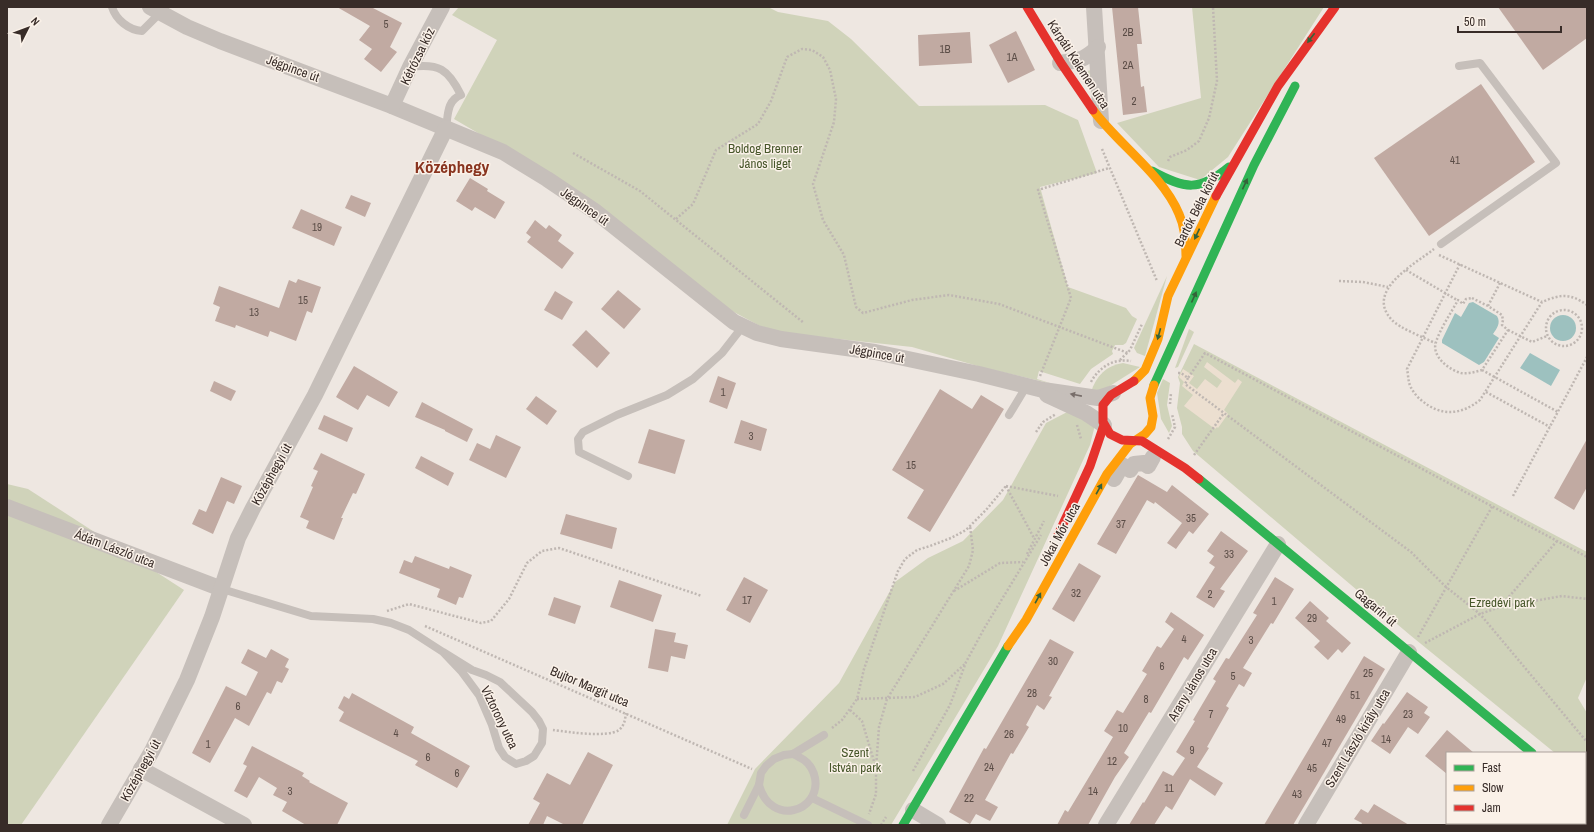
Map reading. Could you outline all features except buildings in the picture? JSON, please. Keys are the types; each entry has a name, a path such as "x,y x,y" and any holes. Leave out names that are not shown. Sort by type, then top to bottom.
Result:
{"street":[{"name":"Kétrózsa köz","path":"395,100 410,67 442,7"},
{"name":"Kárpáti Kelemen utca","path":"1027,7 1060,63 1101,121 1147,167 1168,194 1179,212 1184,229 1186,241 1186,255 1184,261"},
{"path":"1094,7 1098,48 1101,121"},
{"name":"Bartók Béla körút","path":"1104,425 1102,409 1107,399 1136,380 1145,370 1158,339 1168,296 1184,261 1212,209 1235,161 1278,86 1335,7"},
{"path":"1314,52 1342,7"},
{"name":"Jégpince út","path":"155,10 220,42 395,100 446,128 503,152 596,212 734,322 757,333 780,339 875,352 979,374 1043,390 1098,398 1117,392"},
{"path":"1060,63 1079,60 1088,56 1098,48"},
{"path":"1160,430 1150,398 1152,390 1254,165 1298,81"},
{"name":"Középhegyi út","path":"109,825 141,769 187,680 222,589 238,538 315,395 446,128"},
{"name":"Kárpáti Kelemen utca","path":"1180,184 1194,186 1211,181 1224,172 1235,161"},
{"name":"Kárpáti Kelemen utca","path":"1147,167 1180,184 1191,192"},
{"path":"1212,209 1229,219"},
{"name":"Jégpince út","path":"1022,385 1081,411 1104,425"},
{"path":"1117,392 1140,392 1152,408 1152,424 1149,430 1142,437 1135,440"},
{"name":"Gagarin út","path":"1104,425 1110,434 1117,438 1128,441 1142,441 1153,447 1203,482 1531,752"},
{"name":"Jókai Mór utca","path":"904,825 1010,643 1026,620 1060,545 1104,425"},
{"name":"Jókai Mór utca","path":"1060,545 1107,474 1130,444 1135,440"},
{"name":"Gagarin út","path":"1176,451 1203,482"},
{"path":"1060,545 1098,507 1122,465 1130,470 1134,464 1144,463 1148,466 1153,457"},
{"name":"Ádám László utca","path":"7,508 222,589"},
{"name":"Arany János utca","path":"1106,825 1278,544"},
{"name":"Jókai Mór utca","path":"1010,643 1035,584"},
{"name":"Szent László király utca","path":"1306,825 1409,652"},
{"path":"141,769 244,825"},
{"path":"913,810 938,825"}],"lane":[{"path":"112,7 123,24 133,30 142,31 155,10"},
{"path":"1441,244 1556,163 1480,63 1459,66"},
{"path":"410,67 424,65 434,66 445,71 454,81 461,95 454,97 449,106 446,128"},
{"path":"628,476 579,452 578,439 583,432 617,415 667,395 693,379 722,353 742,326"},
{"path":"1009,416 1022,385"},
{"name":"Víztorony utca","path":"222,589 311,616 373,619 391,623 409,630 472,670 500,682 532,712 543,729 542,743 534,756 526,762 516,764 504,757 499,748 492,725 479,695 462,672 443,652"},
{"path":"744,815 759,785 762,773 766,766 774,759 793,754 824,735"},
{"path":"759,785 762,795 767,803 776,809 786,811 796,810 805,805 812,798 816,785 814,771 805,760 793,754"},
{"path":"812,798 866,824"}],"path":[{"path":"1167,162 1170,157 1187,150 1199,141 1208,118 1217,81 1213,7"},
{"path":"676,219 693,204 716,150 758,124 771,101 788,57 802,49 812,50 823,57 830,70 836,99 834,122 814,184 823,220 844,255 856,307 863,313 912,300 950,295 999,304 1128,353"},
{"path":"574,153 640,191 804,323"},
{"path":"1039,377 1071,298 1038,190 1109,168 1154,278"},
{"path":"1436,343 1393,321 1385,312 1385,299 1388,287 1406,270 1441,244"},
{"path":"1432,251 1542,302"},
{"path":"1460,264 1407,369 1409,383 1418,397 1429,407 1443,412 1457,412 1469,408 1480,400 1542,302 1555,296 1566,295 1577,298 1587,305"},
{"path":"1406,270 1463,304 1466,299 1472,298 1488,306 1502,315 1504,320 1502,325 1520,337 1532,342 1547,336"},
{"path":"1339,281 1362,282 1388,287"},
{"path":"1488,306 1500,282"},
{"path":"1458,300 1436,343 1436,352 1442,362 1452,370 1462,373 1482,370 1508,330"},
{"path":"1567,310 1577,316 1581,321 1581,333 1579,339 1568,346 1556,345 1547,336 1546,324 1551,314 1556,311 1567,310"},
{"path":"1118,361 1130,350"},
{"path":"1587,557 1493,505 1206,353 1185,384 1411,552 1446,587 1480,614 1587,742"},
{"path":"1513,496 1587,357"},
{"path":"1482,370 1558,412"},
{"path":"1178,373 1181,373 1188,378"},
{"path":"1172,388 1170,403 1175,427"},
{"path":"1486,392 1550,427"},
{"path":"1194,456 1224,413"},
{"path":"1006,486 1063,498"},
{"path":"824,735 842,720 857,699 867,661 898,571 905,559 917,550 951,538 970,525 986,510 1006,486"},
{"path":"1006,486 1034,538"},
{"path":"1054,502 1058,496"},
{"path":"1409,652 1493,505"},
{"path":"909,776 950,705 966,662 1024,562 1034,538 1044,520"},
{"path":"866,824 876,794 879,727 887,699 969,566 973,550 970,525"},
{"path":"1500,607 1557,541"},
{"path":"386,611 408,604 481,623 490,621 509,599 527,563 542,551 559,548 702,596"},
{"path":"952,592 1000,563 1024,562"},
{"path":"1409,652 1480,614 1500,607 1562,596 1587,599"},
{"name":"Bujtor Margit utca","path":"409,630 424,626 762,773"},
{"path":"857,699 915,697 943,684 966,662"},
{"path":"850,710 862,721 876,768"},
{"path":"543,729 586,734 612,733 619,730 625,723 626,713"},
{"path":"882,825 889,811"}],"green space":[{"name":"Boldog Brenner János liget","path":"459,7 768,7 778,12 828,21 851,39 919,106 1045,105 1078,120 1097,173 1040,187 1068,287 1126,308 1132,316 1137,319 1126,343 1123,345 1115,345 1112,351 1113,354 1091,369 1080,384 1039,371 1037,379 1053,384 981,367 912,347 784,333 760,326 732,311 531,164 454,119 497,40 452,15"},
{"path":"1192,7 1324,7 1228,157 1200,180 1159,167 1117,123 1201,98"},
{"path":"1091,70 1095,98 1080,73"},
{"path":"1167,276 1145,356 1137,353 1134,348"},
{"path":"1189,329 1194,332 1178,367 1175,368"},
{"name":"Ezredévi park","path":"1194,344 1587,552 1587,677 1578,698 1587,713 1587,779 1586,752 1554,752 1410,635 1193,451 1182,434 1182,427 1177,408 1180,383 1178,377"},
{"path":"1123,363 1140,367 1105,389 1091,392 1099,376 1103,372 1112,366"},
{"path":"1163,379 1170,383 1167,405 1172,426 1169,433 1161,419 1157,393"},
{"name":"Szent István park","path":"1073,409 1096,421 1090,445 998,646 891,825 727,825 755,769 839,683 895,582 928,558 963,541 1003,500 1046,423"},
{"path":"7,484 28,489 184,590 21,825 7,825"}],"shaded area":[{"path":"1207,362 1235,383 1238,379 1242,382 1224,410 1228,414 1218,428 1217,427 1215,429 1184,406 1193,395 1182,386 1184,382 1179,377 1183,369 1194,376 1189,383 1197,389 1205,379 1217,388 1222,381 1204,367"}],"water":[{"path":"1473,302 1497,316 1499,321 1493,334 1499,338 1484,362 1479,365 1442,343 1455,313 1461,317 1469,303"},
{"path":"1563,315 1572,319 1576,328 1572,337 1563,341 1554,337 1550,328 1554,319"},
{"path":"1530,353 1560,370 1551,386 1520,368"}],"traffic: fast":[{"path":"1154,385 1254,165 1295,86"},
{"path":"1152,171 1174,181 1192,185 1209,181 1229,167"},
{"path":"1199,479 1531,752"},
{"path":"903,825 1008,646"}],"traffic: slow":[{"path":"1093,110 1103,123 1151,173 1172,200 1183,224 1186,256"},
{"path":"1134,381 1145,370 1158,339 1168,296 1216,196"},
{"path":"1008,646 1026,620 1107,474 1130,444 1145,434 1151,427 1153,416 1150,398 1154,385"}],"traffic: jam":[{"path":"1027,7 1061,63 1093,110"},
{"path":"1216,196 1278,86 1335,7"},
{"path":"1134,381 1111,395 1103,405 1103,422 1110,434 1122,440 1142,441 1185,468 1199,479"},
{"path":"1058,535 1090,466 1104,425"}],"district":[{"name":"Középhegy","path":"452,167"}]}
